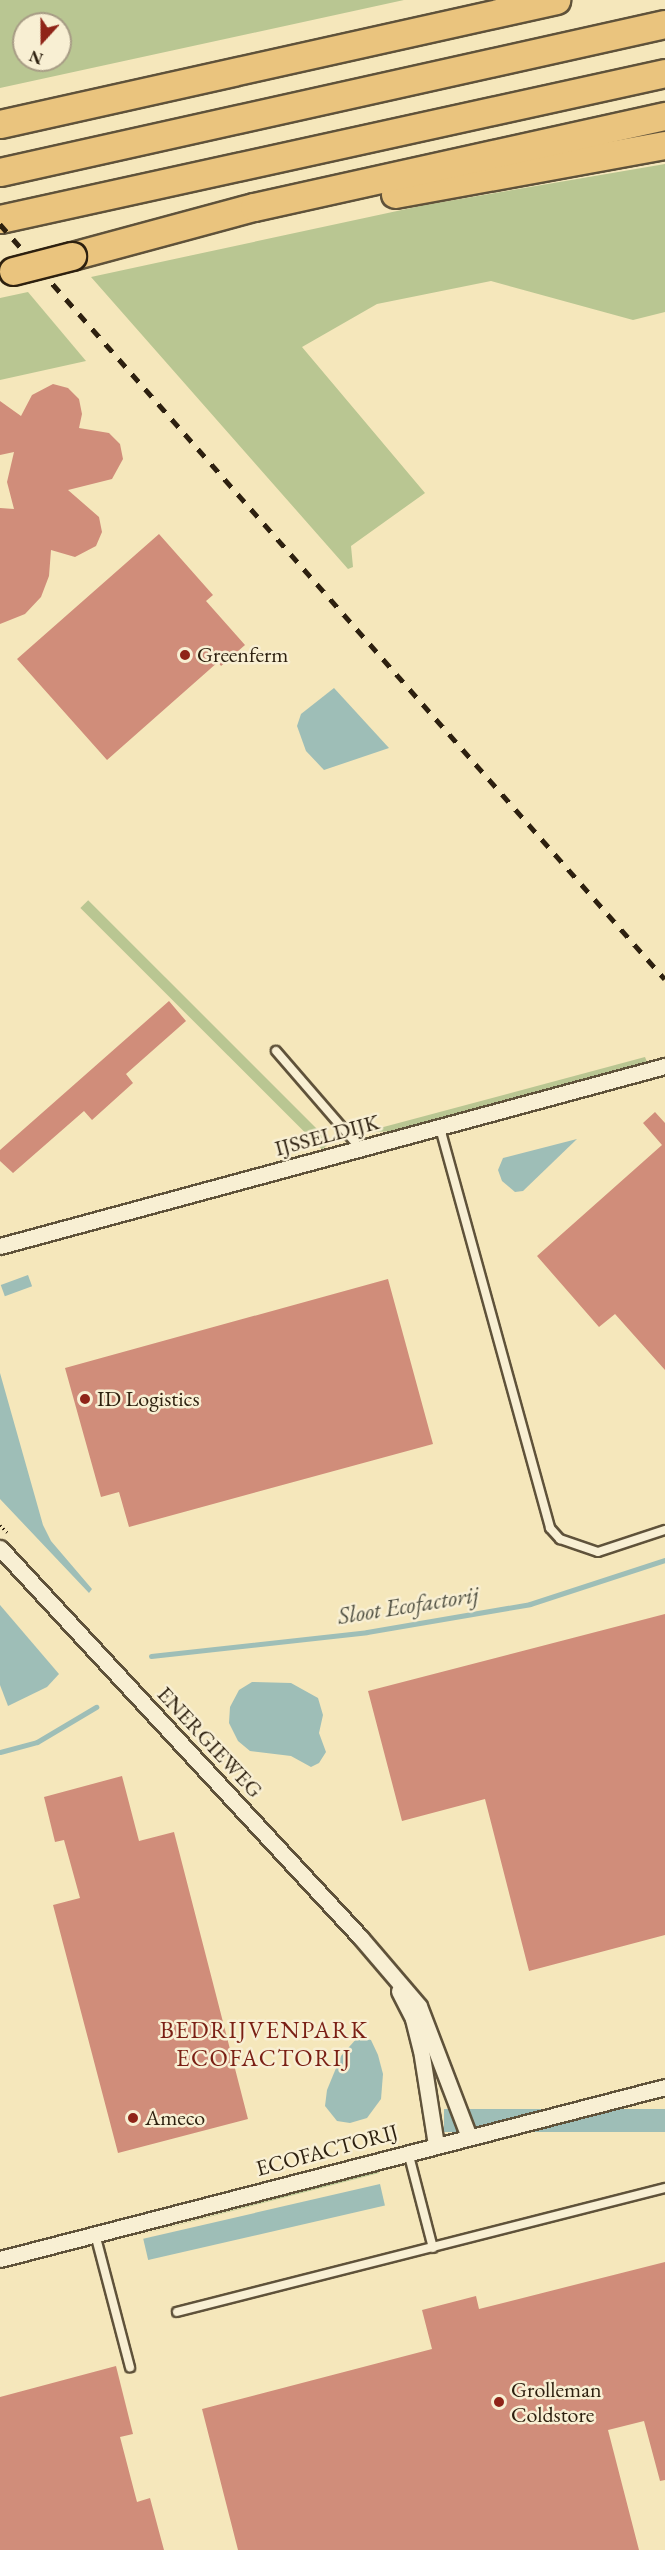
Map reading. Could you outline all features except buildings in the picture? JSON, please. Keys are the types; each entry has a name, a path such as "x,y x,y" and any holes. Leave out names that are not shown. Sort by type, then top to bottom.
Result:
{"highway":[{"path":"0,124 556,0"},
{"path":"10,170 665,24"},
{"path":"0,219 665,73"},
{"path":"7,272 254,207 665,116"},
{"path":"254,207 364,199 665,145"}],"street":[{"name":"IJSSELDIJK","path":"0,1246 665,1066"},
{"name":"ENERGIEWEG","path":"0,1548 386,1966 419,2006 469,2137"},
{"name":"ENERGIEWEG","path":"386,1966 413,2019 436,2145"},
{"name":"ECOFACTORIJ","path":"0,2259 665,2087"}],"lane":[{"path":"276,1051 361,1149"},
{"path":"440,1128 550,1528 560,1539 598,1552 665,1530"},
{"path":"408,2152 433,2248"},
{"path":"177,2312 665,2188"},
{"path":"95,2234 130,2367"}],"green space":[{"path":"0,0 404,0 0,88"},
{"path":"665,164 665,312 633,320 491,281 377,304 302,347 425,493 351,546 353,567 348,569 91,277 425,205"},
{"path":"28,292 86,361 0,380 0,298"},
{"path":"88,900 330,1142 322,1150 80,908"},
{"path":"645,1057 647,1062 440,1128 361,1133"},
{"path":"378,2171 379,2173 128,2238"}],"water":[{"path":"334,688 389,748 324,770 306,751 297,726 301,714"},
{"path":"577,1139 523,1191 515,1192 502,1181 498,1170 503,1158"},
{"path":"28,1275 32,1286 5,1296 1,1285"},
{"path":"0,1373 43,1525 51,1541 92,1589 89,1593 0,1499"},
{"path":"0,1605 59,1674 47,1687 8,1706 0,1685"},
{"path":"252,1682 291,1683 318,1698 323,1715 319,1733 326,1752 319,1763 311,1767 291,1756 250,1751 238,1741 229,1723 230,1707 239,1690"},
{"path":"358,2037 371,2040 378,2055 383,2074 381,2099 367,2118 350,2123 337,2121 325,2106 327,2090 341,2056"},
{"path":"444,2109 665,2109 665,2132 444,2132"},
{"path":"380,2184 385,2205 148,2260 143,2239"}],"waterway":[{"name":"Sloot Ecofactorij","path":"151,1656 367,1632 530,1604 665,1560"},
{"name":"Sloot Ecofactorij","path":"0,1752 37,1742 96,1707"}],"railway":[{"path":"0,224 665,979"}],"place":[{"name":"Greenferm","path":"185,655"},
{"name":"ID Logistics","path":"85,1399"},
{"name":"Ameco","path":"133,2118"},
{"name":"Grolleman Coldstore","path":"499,2402"}],"district":[{"name":"BEDRIJVENPARK ECOFACTORIJ","path":"264,2044"}]}
